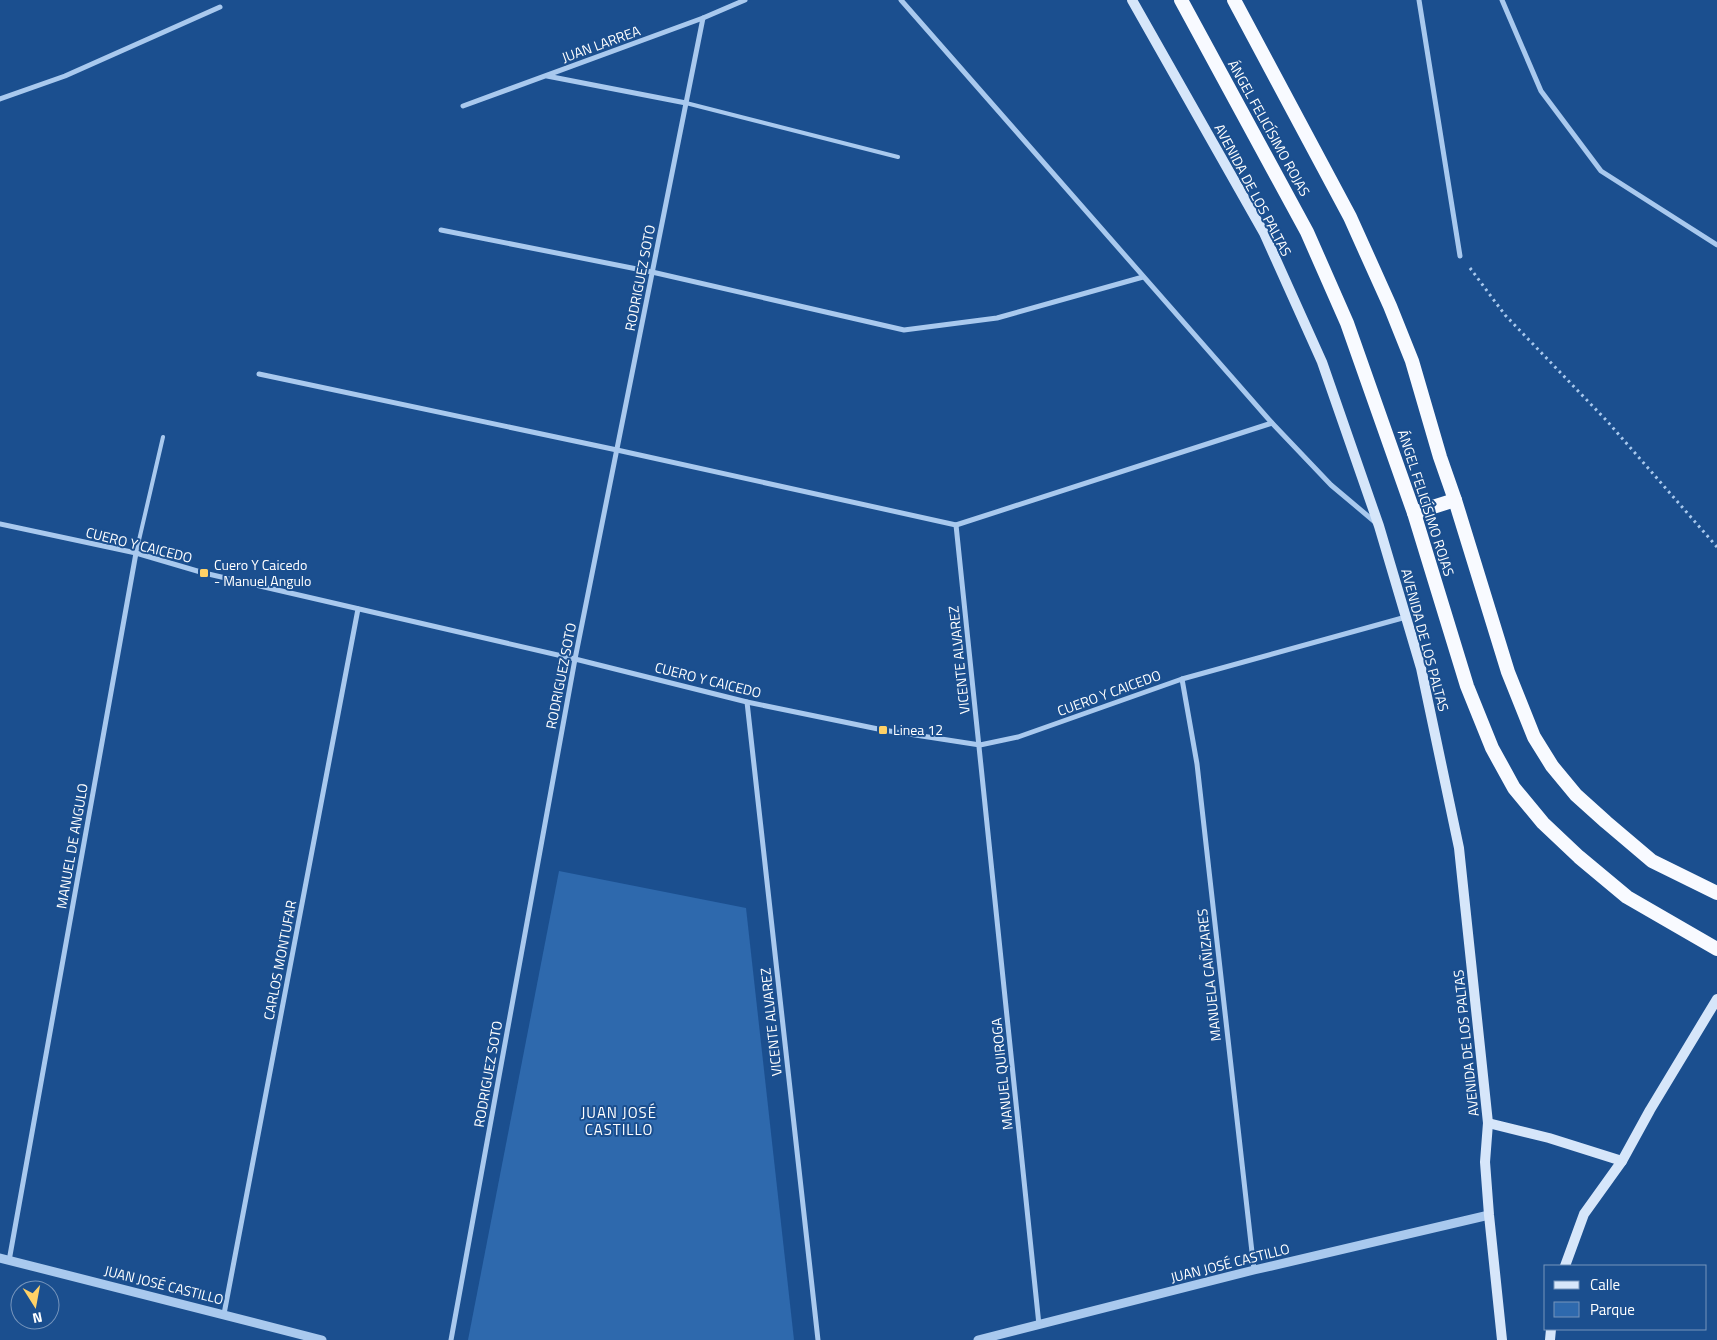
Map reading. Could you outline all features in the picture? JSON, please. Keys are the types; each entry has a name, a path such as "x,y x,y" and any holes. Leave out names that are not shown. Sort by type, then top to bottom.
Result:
{"highway":[{"name":"ÁNGEL FELICÍSIMO ROJAS","path":"1181,0 1307,232 1347,323 1414,513 1467,686 1492,748 1514,788 1543,823 1579,857 1627,897 1717,949"},
{"name":"ÁNGEL FELICÍSIMO ROJAS","path":"1234,0 1350,217 1390,306 1412,361 1440,457 1508,672 1534,737 1552,766 1576,795 1652,861 1717,893"},
{"path":"1414,513 1455,500"}],"main road":[{"name":"AVENIDA DE LOS PALTAS","path":"1132,0 1264,233 1322,362 1380,526 1421,668 1459,848 1488,1124 1485,1162 1502,1340"},
{"path":"1565,1265 1584,1214 1622,1161 1650,1110 1717,999"},
{"path":"1488,1124 1549,1138 1622,1161"}],"street":[{"name":"JUAN LARREA","path":"463,106 704,18 745,0"},
{"path":"901,0 1272,423 1331,485 1380,526"},
{"path":"1419,0 1460,256"},
{"path":"1502,0 1541,91 1601,171 1717,245"},
{"path":"0,99 65,76 220,7"},
{"name":"RODRIGUEZ SOTO","path":"451,1340 575,658 704,18"},
{"path":"547,76 686,103"},
{"path":"441,230 652,272 904,330 997,318 1143,277"},
{"path":"259,374 617,450 956,525 1272,423"},
{"name":"CUERO Y CAICEDO","path":"0,524 136,553 204,573 575,658 746,702 883,730 980,745 1018,737 1182,679 1406,617"},
{"name":"VICENTE ALVAREZ","path":"956,525 988,822"},
{"name":"MANUEL DE ANGULO","path":"4,1260 136,553"},
{"name":"CARLOS MONTUFAR","path":"224,1314 358,609"},
{"name":"MANUELA CAÑIZARES","path":"1182,679 1196,764 1254,1270"},
{"name":"VICENTE ALVAREZ","path":"746,702 818,1340"},
{"name":"MANUEL QUIROGA","path":"988,822 1039,1325"},
{"name":"JUAN JOSÉ CASTILLO","path":"978,1340 1254,1270 1489,1215"},
{"name":"JUAN JOSÉ CASTILLO","path":"4,1260 322,1340"}],"lane":[{"path":"686,103 898,157"},
{"name":"MANUEL DE ANGULO","path":"136,553 163,436"}],"path":[{"path":"1460,256 1506,315 1607,421 1717,547"}],"green space":[{"path":"559,871 746,908 794,1340 468,1340"}],"place":[{"name":"Cuero Y Caicedo - Manuel Angulo","path":"204,573"},
{"name":"Linea 12","path":"883,730"}],"district":[{"name":"JUAN JOSÉ CASTILLO","path":"619,1122"}]}
